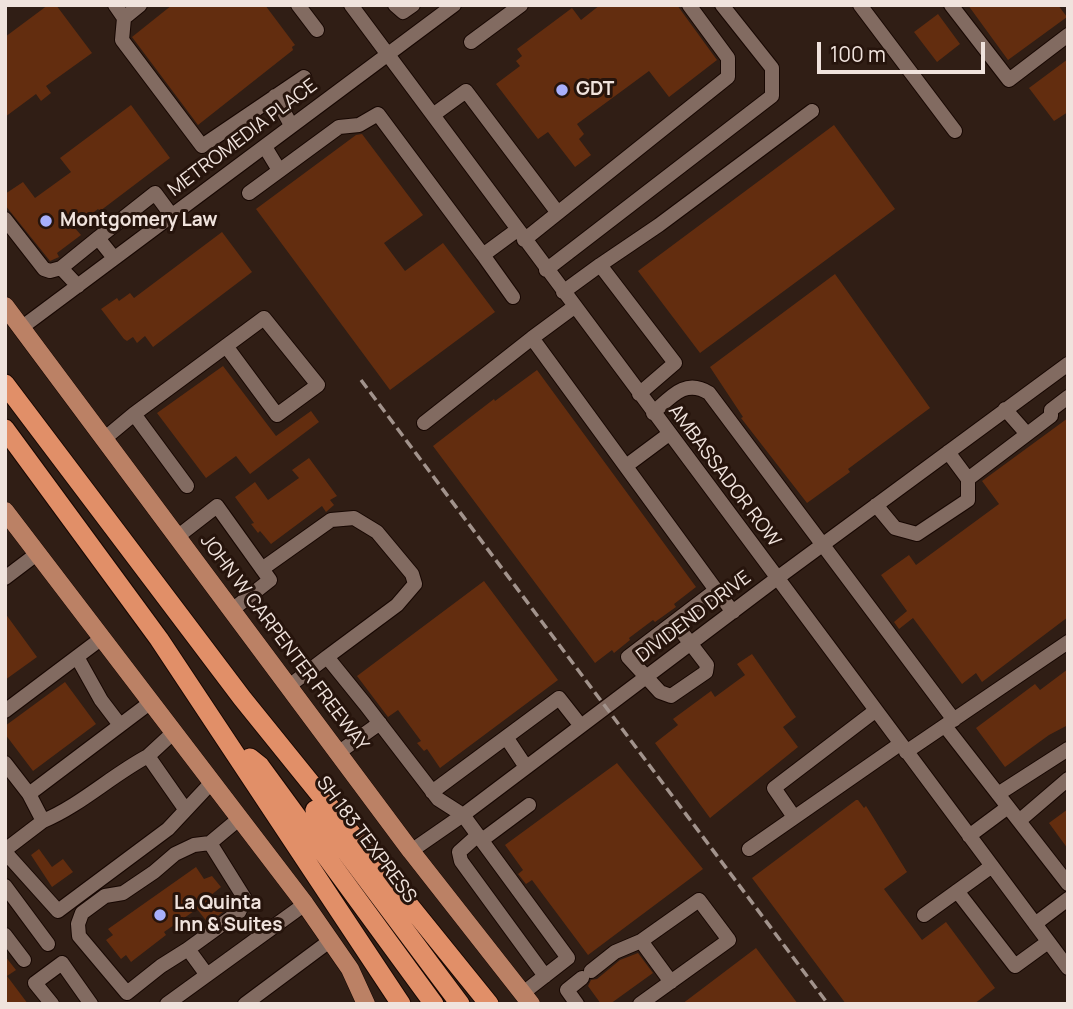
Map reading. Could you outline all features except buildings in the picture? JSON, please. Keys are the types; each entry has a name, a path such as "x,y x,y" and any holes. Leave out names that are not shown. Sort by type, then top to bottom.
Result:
{"highway":[{"path":"5,384 242,698 489,1004"},
{"path":"5,429 159,639 401,1004"},
{"name":"SH 183 TEXPRESS","path":"242,698 269,749 460,1004"},
{"path":"229,742 260,766 435,1004"}],"main road":[{"name":"JOHN W CARPENTER FREEWAY","path":"5,306 411,851 527,998"},
{"path":"5,511 305,904 350,969 366,1004"}],"street":[{"path":"139,5 119,11 122,40 202,146 303,77"},
{"path":"298,5 317,30"},
{"name":"AMBASSADOR ROW","path":"351,5 1068,968"},
{"path":"395,5 403,12 413,5"},
{"name":"METROMEDIA PLACE","path":"21,328 388,54 435,11 454,5"},
{"path":"471,42 521,5"},
{"path":"483,255 558,213 728,77 728,58 690,5"},
{"path":"546,270 772,96 772,68 722,5"},
{"path":"860,5 955,131"},
{"path":"951,5 1009,79 1068,35"},
{"path":"433,115 466,91 558,213"},
{"path":"275,96 291,125"},
{"path":"563,292 813,111"},
{"path":"249,193 340,127 359,125 378,114 513,297"},
{"path":"265,147 279,170"},
{"path":"5,219 44,269 50,271 61,268 155,193 172,216"},
{"path":"98,238 114,258"},
{"path":"600,265 674,363 639,394"},
{"path":"61,268 78,286"},
{"path":"424,423 575,307"},
{"path":"104,439 134,414 226,346 264,318 318,385 277,415 226,346"},
{"path":"532,338 733,612"},
{"name":"DIVIDEND DRIVE","path":"411,851 1068,364"},
{"path":"968,478 1051,416 1051,410 1063,400 1041,383"},
{"path":"653,413 687,387 699,387 709,393 823,544 998,794 1068,884"},
{"path":"1005,409 1027,434"},
{"path":"134,414 187,486"},
{"path":"626,466 668,434"},
{"path":"876,505 895,528 917,534 968,500 968,478 948,452"},
{"path":"177,537 217,506 270,580 232,610"},
{"path":"262,569 331,520 354,518 377,532 412,574 415,584 397,606 289,686"},
{"path":"5,578 38,553"},
{"path":"674,622 704,660 706,672 671,696 660,692 628,657 716,590"},
{"path":"5,710 102,638"},
{"path":"649,641 666,662"},
{"path":"749,849 903,748 950,723 1068,642"},
{"path":"77,657 101,700 120,725"},
{"path":"327,657 438,799 463,815 568,958 545,976 527,998"},
{"path":"432,792 559,698 581,726"},
{"path":"29,794 151,702"},
{"path":"794,817 775,788 876,711"},
{"path":"338,753 380,723"},
{"path":"174,732 148,756 120,771 58,815 43,821 5,851 58,911 168,829 212,782"},
{"path":"506,737 526,767"},
{"path":"998,794 1068,749"},
{"path":"148,756 185,809"},
{"path":"5,763 29,794 43,821"},
{"path":"1019,821 1068,779"},
{"path":"529,805 459,852 461,861 545,976"},
{"path":"969,836 1008,807"},
{"path":"210,843 245,899 239,912 127,993 79,936 78,923 82,913 105,896 123,893 154,872 175,853 194,845 210,843 240,818"},
{"path":"924,915 992,866"},
{"path":"5,886 48,944"},
{"path":"957,891 1014,966 1048,942"},
{"path":"577,1004 567,990 615,952 641,941 699,900 729,940 640,1004"},
{"path":"167,1004 305,904"},
{"path":"1035,924 1066,904"},
{"path":"5,935 24,960"},
{"path":"245,1004 331,940"},
{"path":"641,941 671,982"},
{"path":"188,949 207,975"},
{"path":"52,1004 35,983 62,963 91,1004"}],"railway":[{"path":"361,380 828,1004"}],"place":[{"name":"GDT","path":"562,90"},
{"name":"Montgomery Law","path":"46,221"},
{"name":"La Quinta Inn & Suites","path":"160,915"}]}
